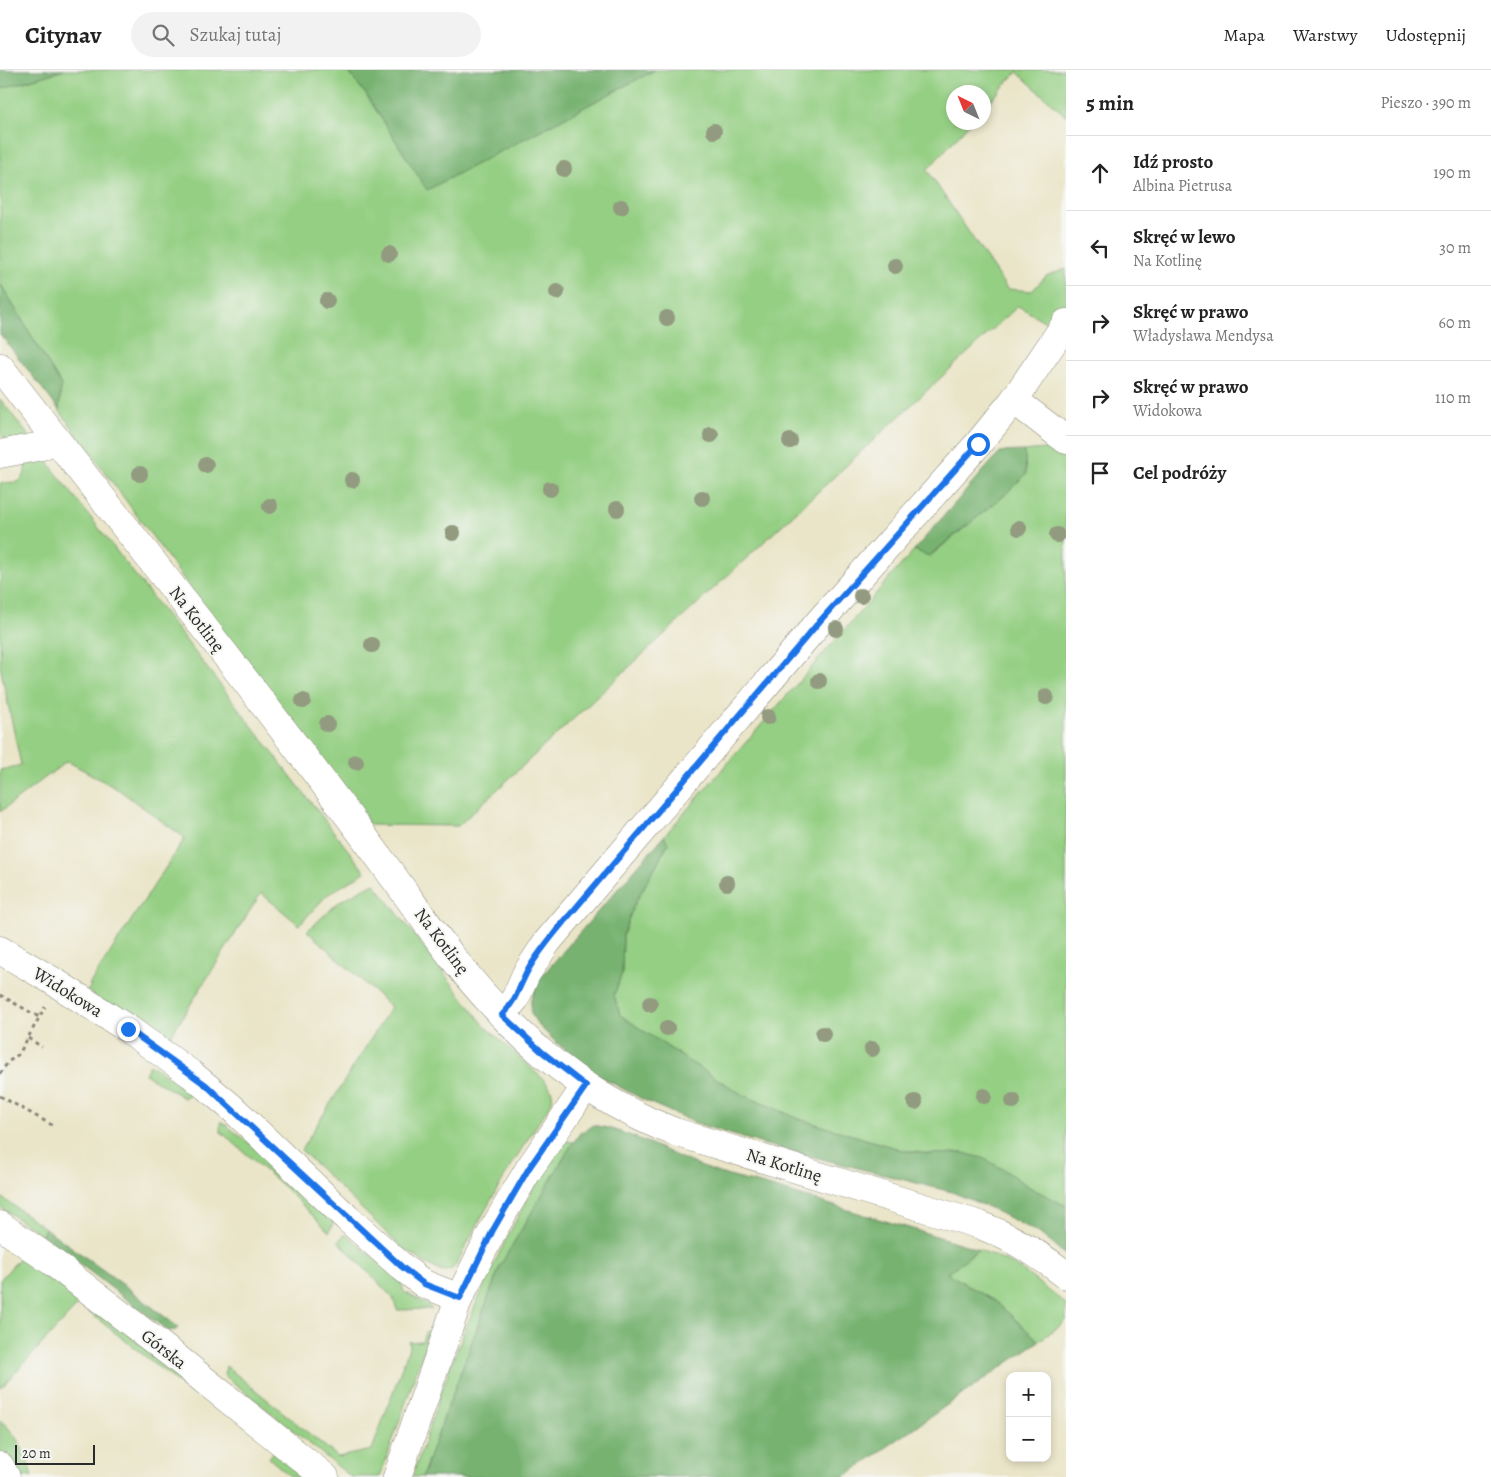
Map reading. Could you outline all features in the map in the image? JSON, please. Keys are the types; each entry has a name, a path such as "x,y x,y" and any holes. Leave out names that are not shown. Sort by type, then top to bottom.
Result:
{"street":[{"path":"502,1015 515,999 526,974 547,942 820,621 969,454 1014,400 1066,323"},
{"name":"Na Kotlinę","path":"0,367 269,711 450,954 502,1015 541,1051 586,1086 653,1124 1001,1233 1050,1262 1066,1274"},
{"path":"1014,400 1066,440"},
{"path":"0,454 42,446 54,437"},
{"name":"Widokowa","path":"0,950 128,1029 191,1074 231,1107 347,1218 402,1267 424,1284 460,1298"},
{"path":"397,1477 460,1298 493,1230 529,1168 586,1086"},
{"name":"Górska","path":"0,1225 51,1261 325,1477"},
{"path":"0,1466 6,1477"}],"path":[{"path":"0,995 40,1015 19,1054 8,1062 0,1074"},
{"path":"28,1038 42,1047"},
{"path":"0,1096 52,1124"}],"green space":[{"path":"0,70 64,70 0,89"},
{"path":"64,70 347,70 365,93 428,189 655,70 1066,70 1066,116 1017,72 991,100 991,85 946,85 946,130 964,130 927,170 1007,289 1032,291 1046,276 1066,269 1066,307 1051,325 1018,306 458,826 370,825 259,681 59,410 61,385 0,283 0,89"},
{"path":"347,70 655,70 427,190 365,93"},
{"path":"0,283 61,385 59,410 0,334"},
{"path":"0,399 32,440 9,444 0,433"},
{"path":"1057,448 1066,456 1066,1206 1029,1187 1003,1169 963,1153 929,1154 902,1150 802,1120 743,1095 620,1015 614,995 622,973 623,935 633,907 668,844 664,836 914,550 930,556 1006,494 1026,474 1023,451"},
{"path":"1023,451 1026,474 1006,494 929,556 914,550 1000,452"},
{"path":"43,456 365,872 327,895 299,925 261,893 166,1043 87,991 91,986 89,985 185,838 119,790 67,761 0,812 0,770 21,765 0,666 0,483 18,482 25,472 25,466 21,460"},
{"path":"664,836 668,843 633,907 623,935 622,973 614,995 620,1015 743,1095 802,1120 902,1150 929,1154 963,1153 983,1158 1029,1187 1066,1206 1066,1255 1039,1233 988,1207 952,1192 763,1144 698,1124 646,1101 601,1077 559,1045 539,1026 531,1014 531,999 540,978"},
{"path":"374,883 484,1025 543,1079 552,1092 552,1102 526,1141 456,1265 452,1269 442,1272 400,1246 301,1150 391,1007 307,931 340,901"},
{"path":"150,1064 193,1092 184,1098 145,1074"},
{"path":"221,1121 254,1147 334,1222 329,1232 284,1187 220,1131"},
{"path":"593,1125 624,1133 721,1173 979,1249 947,1273 996,1302 1039,1341 844,1477 422,1477 500,1266 570,1147 580,1133"},
{"path":"564,1141 574,1142 500,1266 422,1477 412,1477 449,1371 484,1286 534,1187"},
{"path":"0,1196 45,1228 42,1235 0,1207"},
{"path":"45,1228 178,1327 176,1330 168,1331 42,1235"},
{"path":"346,1234 401,1282 404,1292 432,1309 397,1310 393,1298 338,1241"},
{"path":"979,1249 1018,1267 1066,1304 1066,1321 1039,1341 996,1302 947,1273"},
{"path":"24,1253 195,1387 190,1392 79,1304 0,1389 0,1280"},
{"path":"426,1331 430,1332 380,1477 351,1477 224,1375 226,1366 338,1457 372,1450 410,1345 408,1342 422,1341"},
{"path":"0,1420 12,1432 21,1446 32,1477 13,1477 0,1454"},
{"path":"275,1450 311,1477 291,1477 269,1458"}],"route":[{"path":"128,1029 206,1085 347,1218 415,1278 424,1284 460,1298 493,1230 529,1168 586,1086 541,1051 502,1015 515,999 530,966 547,942 820,621 978,444"}]}
